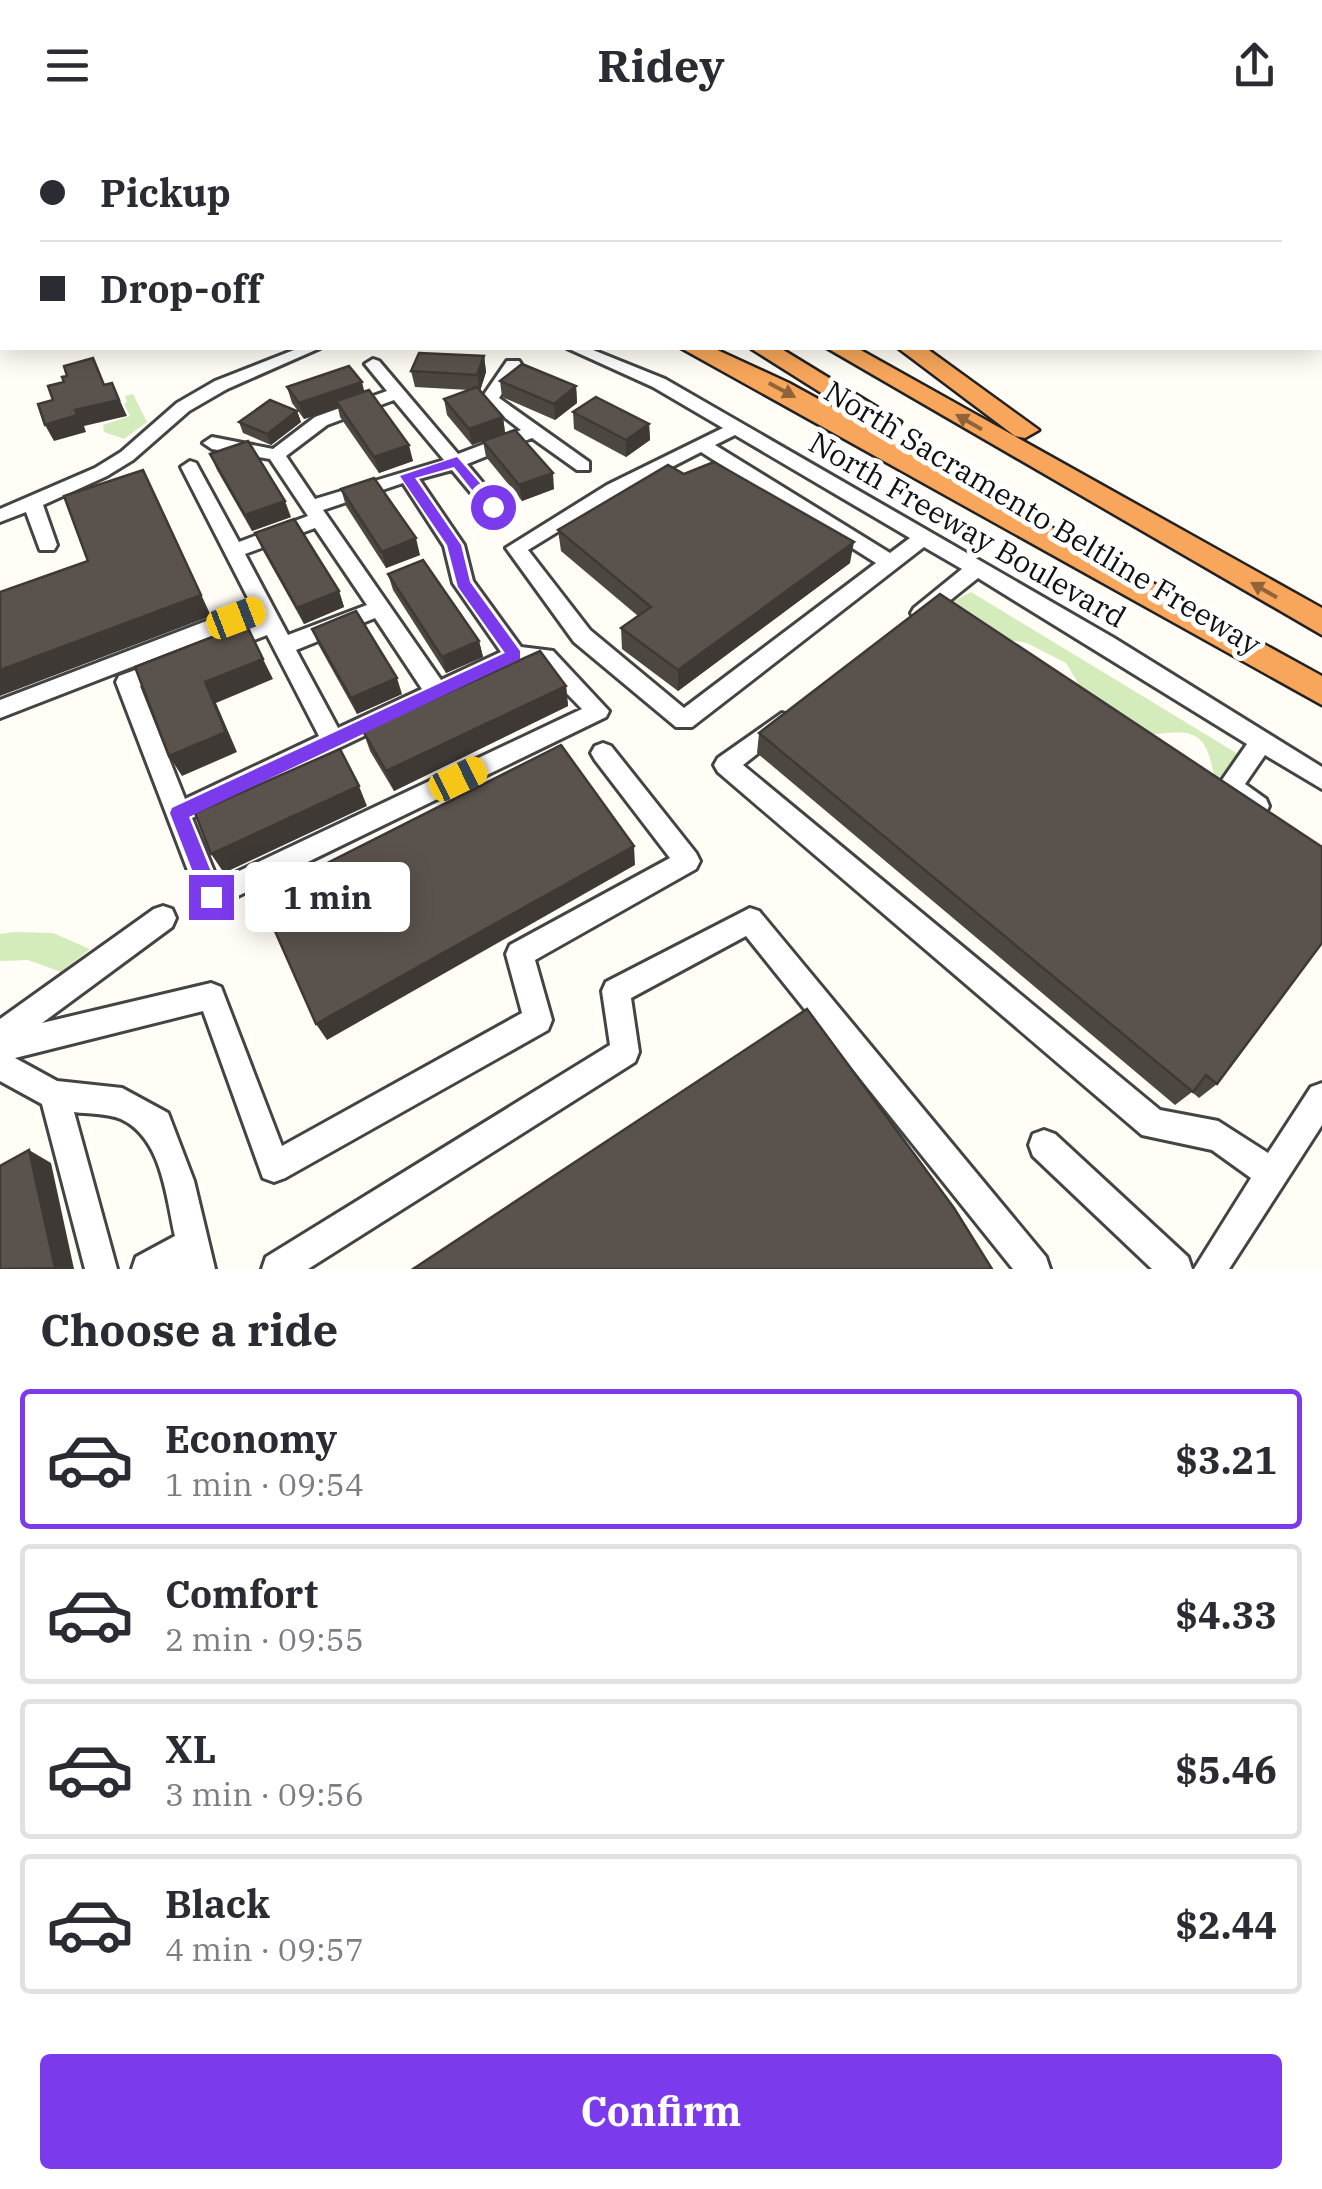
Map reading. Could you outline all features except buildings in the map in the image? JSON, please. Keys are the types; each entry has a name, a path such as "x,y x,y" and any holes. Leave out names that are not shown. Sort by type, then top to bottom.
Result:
{"highway":[{"path":"565,130 652,130"},
{"path":"698,350 780,389 1322,690"},
{"name":"North Sacramento Beltline Freeway","path":"766,350 1322,690"},
{"name":"North Sacramento Beltline Freeway","path":"844,350 1322,623"},
{"path":"913,350 1206,557"}],"street":[{"path":"0,516 33,504 127,456 183,407 220,385 307,350"},
{"name":"North Freeway Boulevard","path":"581,350 660,383 977,568 1322,779"},
{"path":"373,364 493,507"},
{"path":"513,364 490,400 583,466"},
{"path":"276,455 321,421 398,393"},
{"path":"736,428 614,489 516,548 582,636 684,720 924,538"},
{"path":"234,551 407,476 457,462 536,430"},
{"path":"212,443 276,455 436,691"},
{"path":"702,445 890,563"},
{"path":"190,467 334,740"},
{"path":"407,476 454,545 463,584 515,655"},
{"path":"33,504 47,545"},
{"path":"894,634 977,568"},
{"path":"284,646 379,608"},
{"path":"0,708 186,648 267,616"},
{"path":"178,813 515,655 546,657 598,711 211,897 178,813 127,682 186,648"},
{"path":"802,706 726,765 1153,1124 1218,1136 1273,1175"},
{"path":"1262,742 1232,782 1233,789 1273,816"},
{"path":"0,1047 211,996 274,1167 538,1020 520,954 688,861 602,753"},
{"path":"0,1036 162,918"},
{"path":"278,1269 625,1052 616,991 750,920 1034,1269"},
{"path":"0,1065 54,1095 122,1103 157,1124 178,1181 196,1257 148,1269"},
{"path":"54,1095 102,1269"},
{"path":"1210,1269 1322,1098"},
{"path":"1044,1145 1176,1269"}],"green space":[{"path":"133,394 147,422 124,439 104,432 103,425 130,416 125,396"},
{"path":"971,592 1238,754 1215,784 1207,749 1192,734 1134,736 1082,690 1066,663 1027,643 993,637 948,604"},
{"path":"53,933 90,949 61,972 28,960 0,961 0,934"}],"route":[{"path":"211,897 178,813 515,655 463,584 454,545 407,476 457,462 493,507"}]}
